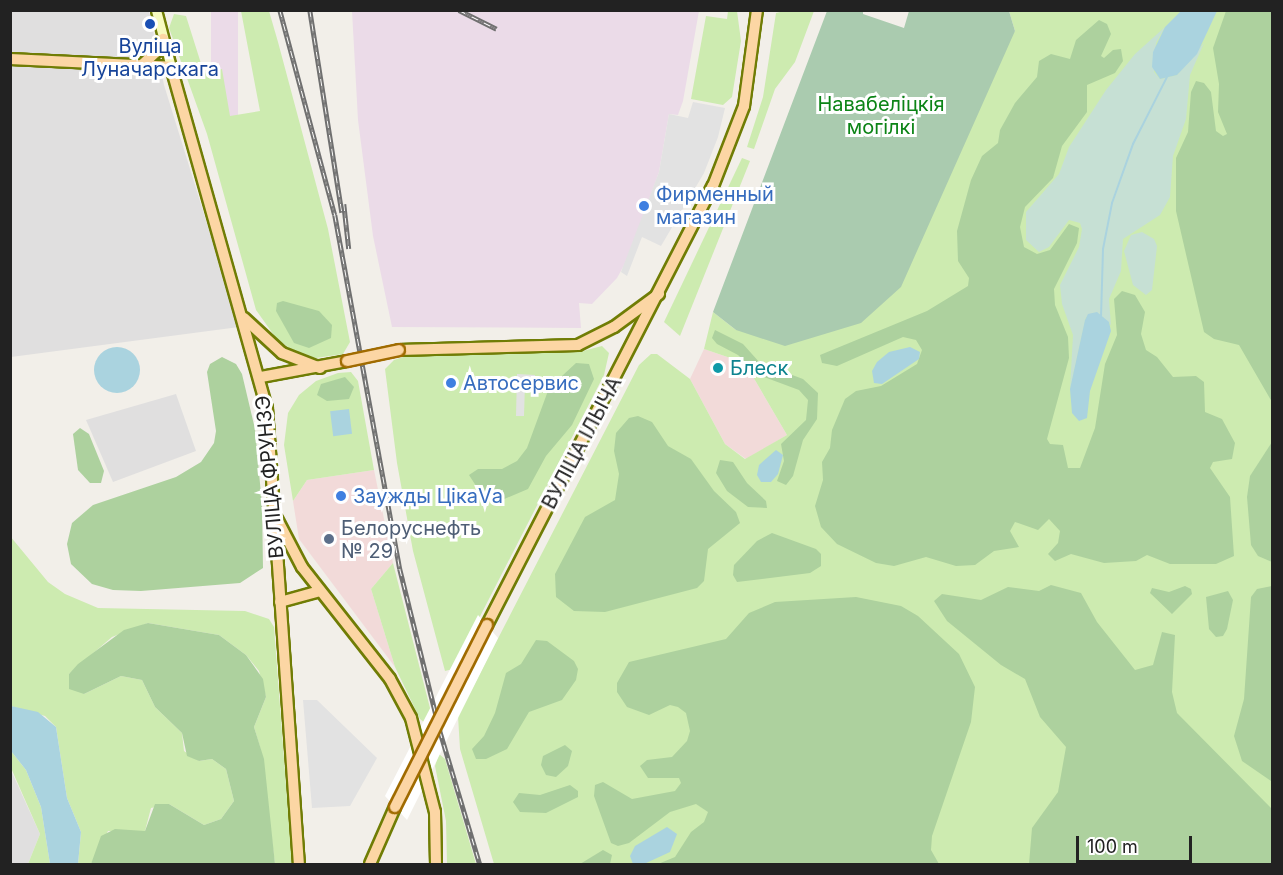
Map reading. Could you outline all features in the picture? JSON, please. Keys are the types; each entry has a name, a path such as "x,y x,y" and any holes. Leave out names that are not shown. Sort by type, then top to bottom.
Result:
{"main road":[{"name":"ВУЛІЦА ІЛЬІЧА","path":"370,864 395,807 487,625 659,294 736,131 751,69 757,10"},
{"path":"143,63 156,52 162,39"},
{"path":"10,59 143,63 171,67"},
{"name":"ВУЛІЦА ФРУНЗЭ","path":"171,67 261,377 267,408 299,864"},
{"path":"261,377 320,368 399,350 578,345 614,327 659,294"},
{"path":"243,318 282,353 320,368"},
{"path":"274,513 302,567 390,679 411,717 435,812 436,864"},
{"path":"280,602 320,591"}],"street":[{"path":"156,10 171,67"}],"shaded area":[{"path":"10,11 149,11 164,85 239,327 11,357"},
{"path":"211,11 238,11 238,118 211,118"},
{"path":"352,11 699,11 683,101 678,115 669,114 659,172 627,260 617,278 592,304 579,303 581,328 392,327 373,236 358,120"},
{"path":"693,102 725,108 718,137 704,173 661,246 642,237 627,276 621,272 659,172 669,114 688,118"},
{"path":"704,349 745,363 787,435 746,459 725,444 690,379"},
{"path":"517,374 535,375 535,384 525,384 524,416 516,416"},
{"path":"176,394 196,451 113,482 86,420"},
{"path":"374,470 393,563 371,589 395,667 299,539 293,501 307,480"},
{"path":"303,700 317,700 377,758 350,806 312,808"},
{"path":"10,768 40,834 28,864 11,864"}],"green space":[{"path":"241,11 269,11 328,229 350,342 343,354 316,358 297,354 276,338 256,310 207,134 169,28 174,14 186,16 204,73 222,69 230,116 260,111"},
{"path":"728,11 737,11 741,41 732,97 723,105 691,99 706,16 727,19"},
{"path":"814,11 795,62 775,89 754,149 747,147 763,97 776,13"},
{"name":"Навабеліцкія могілкі","path":"827,11 863,11 863,14 904,28 909,11 1009,11 1015,31 901,287 861,323 785,346 736,330 713,312"},
{"path":"1009,11 1272,11 1272,864 494,864 460,749 458,716 639,365 651,354 657,354 690,379 725,444 745,459 787,435 745,363 704,349 713,312 736,330 1015,31"},
{"path":"1226,11 1272,11 1272,402 1239,345 1214,339 1204,332 1176,211 1176,158 1188,132 1191,92 1196,81 1204,83 1211,92 1216,131 1223,136 1227,134 1218,112 1219,84 1213,48"},
{"path":"1099,20 1107,24 1111,34 1101,56 1104,58 1113,50 1121,49 1123,61 1115,73 1087,85 1087,112 1062,146 1053,178 1025,207 1020,227 1024,247 1037,254 1050,250 1069,224 1079,228 1077,243 1054,289 1055,305 1068,337 1069,358 1047,439 1050,444 1063,445 1068,468 1080,468 1095,428 1105,364 1117,335 1114,299 1122,291 1135,295 1145,312 1141,334 1146,350 1157,357 1173,377 1196,376 1204,382 1205,412 1222,419 1235,443 1232,459 1213,462 1210,468 1230,497 1234,556 1216,564 1170,564 1147,555 1136,561 1104,563 1071,554 1055,561 1048,554 1058,543 1060,531 1049,519 1038,530 1015,522 1010,531 1019,547 994,551 975,565 956,566 926,557 894,566 876,563 837,544 821,527 815,506 823,480 822,462 830,448 832,430 845,399 856,391 881,386 917,364 922,350 916,340 903,337 837,366 822,363 820,355 927,311 968,286 969,278 958,261 957,231 971,180 982,156 998,143 1000,130 1015,103 1037,77 1039,61 1051,54 1070,59 1076,40"},
{"path":"1165,27 1156,43 1154,72 1160,79 1177,75 1204,43 1190,75 1186,119 1173,156 1170,197 1160,215 1123,239 1121,271 1109,299 1111,326 1109,322 1086,317 1070,389 1073,335 1062,304 1060,285 1079,247 1082,229 1080,223 1069,220 1049,247 1039,252 1026,240 1026,212 1059,174 1069,147 1106,90 1135,54"},
{"path":"742,158 750,161 680,336 664,322"},
{"path":"1142,232 1154,239 1157,246 1152,290 1146,295 1133,285 1124,251 1131,235"},
{"path":"283,301 319,311 332,325 331,338 309,348 294,343 276,311 277,303"},
{"path":"715,330 743,344 760,363 803,379 818,393 817,419 803,440 793,476 786,485 777,481 784,461 781,444 806,420 808,400 799,390 759,375 738,355 717,344 712,338"},
{"path":"602,346 609,353 604,375 453,669 445,671 413,551 397,463 385,369 394,360 409,355 579,352"},
{"path":"222,357 236,364 242,374 255,429 262,505 263,568 240,583 141,591 113,590 92,584 71,564 67,544 72,523 93,505 176,477 201,462 214,443 216,431 207,372 210,364"},
{"path":"576,363 589,364 594,379 572,425 546,456 528,489 502,500 480,492 469,475 478,469 502,469 517,461 527,448 549,388"},
{"path":"351,372 358,381 374,470 307,480 293,501 284,445 288,413 299,395 316,381 338,373"},
{"path":"345,377 354,387 349,399 327,401 317,395 321,384"},
{"path":"638,416 652,422 668,446 691,459 714,491 736,512 740,523 708,549 704,581 697,588 605,612 574,611 556,597 555,574 585,517 615,500 619,474 614,451 616,433 629,418"},
{"path":"80,428 89,434 104,471 101,483 90,483 78,470 73,434"},
{"path":"1272,442 1272,562 1258,556 1251,545 1247,497 1250,476"},
{"path":"720,460 733,462 747,483 766,501 767,508 748,507 727,491 716,473"},
{"path":"772,533 816,549 821,554 821,566 810,573 737,582 733,575 734,565 757,541"},
{"path":"10,536 48,582 65,594 98,608 245,611 269,619 274,627 292,864 275,864 260,747 254,727 266,697 259,671 246,655 219,635 148,623 112,637 69,674 84,694 121,676 142,680 155,707 182,733 184,751 199,761 212,759 226,769 234,801 221,819 204,825 169,804 151,808 145,831 108,831 91,864 78,864 81,832 67,798 56,727 45,716 11,706"},
{"path":"393,563 431,712 425,723 420,719 395,667 371,589"},
{"path":"1051,585 1081,593 1097,622 1135,670 1153,665 1162,632 1175,635 1172,692 1177,713 1272,809 1272,864 1029,864 1032,828 1058,792 1066,747 1040,717 1025,679 1001,665 947,621 934,601 942,594 981,600 1008,587 1039,591"},
{"path":"1185,586 1191,589 1192,594 1172,614 1150,593 1152,588 1169,592"},
{"path":"1272,586 1271,781 1242,761 1234,736 1244,699 1251,597 1257,589"},
{"path":"1228,591 1233,600 1227,629 1223,636 1216,637 1209,629 1206,597"},
{"path":"856,597 901,606 918,616 959,654 975,687 971,722 932,836 931,850 939,864 658,864 675,857 691,832 704,822 708,812 696,804 670,812 629,843 618,846 611,843 594,796 595,785 603,782 632,799 675,791 681,783 679,778 648,778 640,766 647,760 672,757 687,741 690,731 686,713 678,707 670,705 649,715 627,707 617,692 617,683 629,662 726,639 749,613 775,602"},
{"path":"148,623 219,635 246,655 263,679 266,697 254,727 264,759 275,864 91,864 101,836 115,829 145,831 155,804 169,804 204,825 221,819 234,801 226,769 212,759 199,761 187,756 182,733 155,707 142,680 121,676 84,694 69,689 69,674 78,664 124,630"},
{"path":"536,640 547,641 574,661 578,669 576,680 562,700 529,712 507,749 486,759 476,759 472,749 484,736 495,713 506,673 521,664"},
{"path":"565,745 572,751 568,766 556,777 546,775 541,765 543,756"},
{"path":"11,751 26,770 41,807 50,864 28,864 40,834 11,768"},
{"path":"439,754 445,759 476,864 447,864 446,821 435,766"},
{"path":"570,785 578,791 578,797 546,813 520,812 513,802 519,793 540,795"},
{"path":"603,850 612,855 610,864 580,864"}],"water":[{"path":"1181,11 1217,11 1197,54 1177,75 1160,79 1152,67 1153,52 1165,27"},
{"path":"1097,312 1109,322 1111,331 1090,391 1087,418 1079,421 1072,413 1070,389 1085,320 1088,314"},
{"path":"117,347 133,354 140,370 133,386 117,393 101,386 94,370 101,354"},
{"path":"910,347 920,352 919,359 882,384 874,383 872,371 877,362 889,352"},
{"path":"349,409 352,434 333,436 330,411"},
{"path":"776,450 783,455 778,474 771,482 761,482 757,475 759,465"},
{"path":"11,706 38,712 56,727 67,798 81,832 78,864 50,864 41,807 26,770 11,751"},
{"path":"667,827 677,834 670,852 644,864 633,864 630,856 635,846"}],"pier":[{"path":"478,615 498,638 407,820 385,796"}],"waterway":[{"path":"1101,317 1103,249 1112,203 1133,144 1167,77"}],"railway":[{"path":"280,10 335,215 400,569 440,731 480,864"},
{"path":"310,10 342,212"},
{"path":"459,10 497,29"},
{"path":"344,204 349,249"}],"place":[{"name":"Вуліца Луначарскага","path":"150,24"},
{"name":"Фирменный магазин","path":"644,206"},
{"name":"Блеск","path":"718,368"},
{"name":"Автосервис","path":"451,383"},
{"name":"Заужды ЦікаVа","path":"341,496"},
{"name":"Белоруснефть № 29","path":"329,539"}]}
